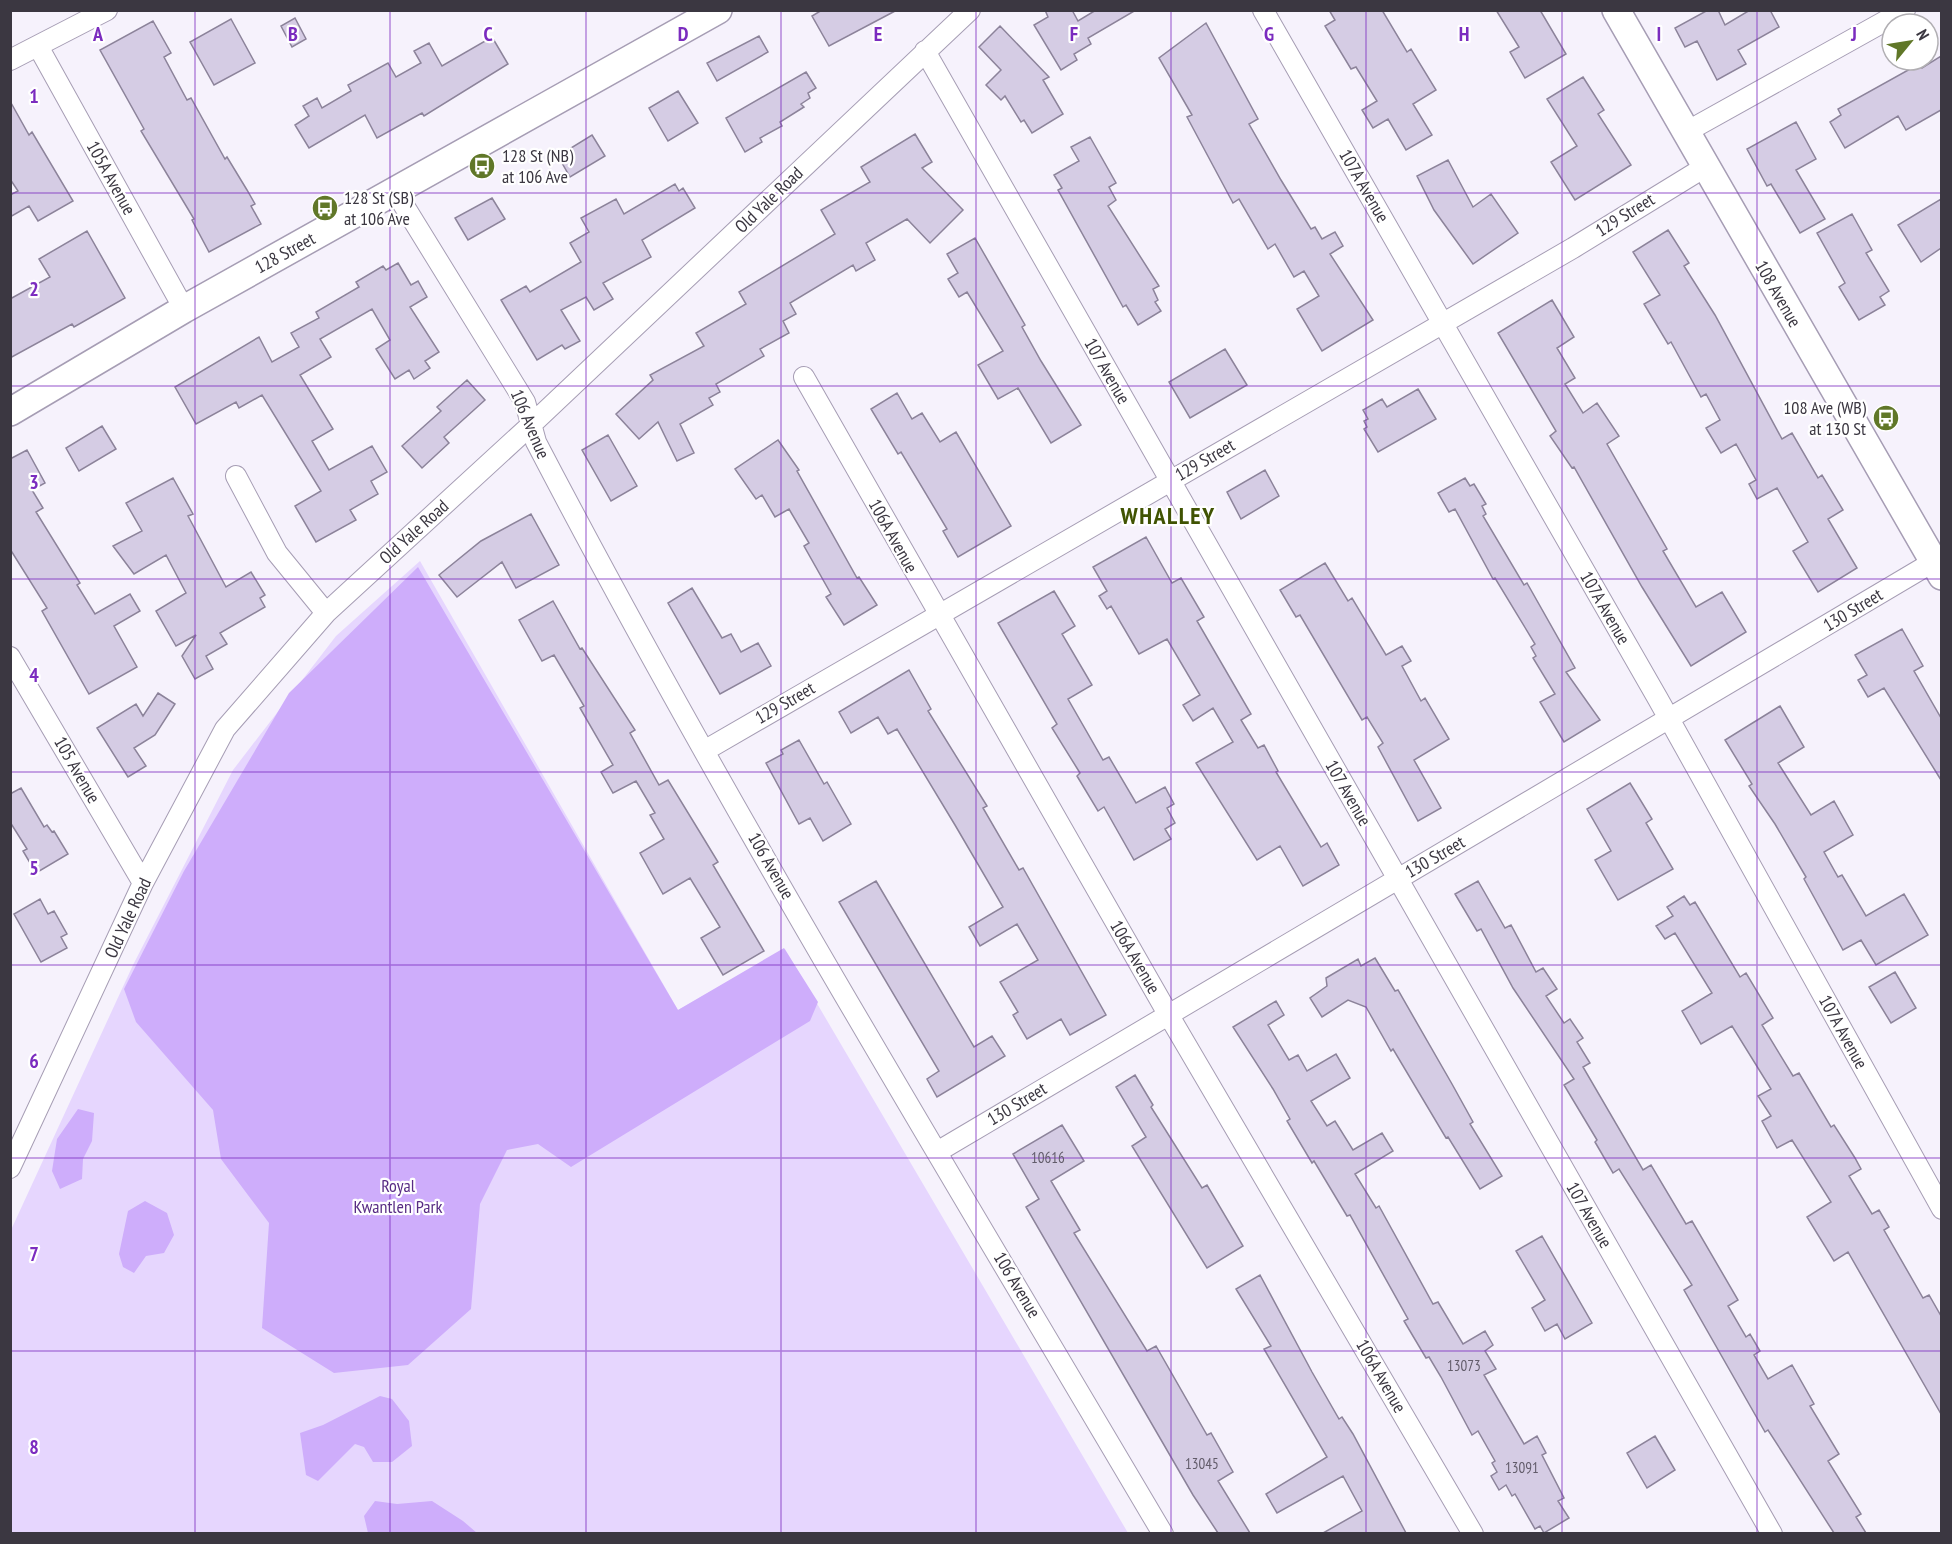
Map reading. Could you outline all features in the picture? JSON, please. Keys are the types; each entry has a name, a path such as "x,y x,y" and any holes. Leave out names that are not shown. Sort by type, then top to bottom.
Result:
{"main road":[{"name":"128 Street","path":"10,412 184,309 718,10"},
{"name":"108 Avenue","path":"1616,10 1937,569"}],"street":[{"path":"10,60 39,48 107,10"},
{"name":"Old Yale Road","path":"10,1168 143,883 225,729 326,613 532,424 970,10"},
{"name":"107A Avenue","path":"1263,10 1669,718 1941,1209"},
{"path":"1686,132 1905,10"},
{"name":"105A Avenue","path":"39,48 184,309"},
{"name":"107 Avenue","path":"925,51 1772,1533"},
{"name":"129 Street","path":"704,751 1443,323 1705,167"},
{"name":"106 Avenue","path":"394,191 525,402 536,442 704,751 937,1152 1163,1533"},
{"name":"106A Avenue","path":"804,377 1168,1014 1473,1533"},
{"path":"236,476 277,553 302,588 326,613"},
{"name":"130 Street","path":"937,1152 1669,718 1937,569"},
{"name":"105 Avenue","path":"10,657 143,883"}],"green space":[{"name":"Royal Kwantlen Park","path":"420,561 678,1010 785,949 1128,1533 11,1534 11,1230 133,965 233,770 336,636"},
{"path":"418,567 678,1010 784,948 818,1002 810,1021 571,1167 538,1144 507,1150 480,1204 471,1309 408,1365 334,1373 262,1328 269,1223 221,1159 213,1110 136,1022 124,989 184,871 289,693"},
{"path":"78,1109 94,1113 92,1141 83,1159 82,1179 60,1189 52,1171 57,1139"},
{"path":"145,1201 167,1213 174,1235 164,1253 146,1256 134,1273 123,1267 119,1254 128,1211"},
{"path":"380,1396 392,1399 409,1421 412,1446 392,1462 373,1462 364,1447 355,1444 318,1481 306,1475 300,1433 323,1425"},
{"path":"375,1501 397,1504 432,1501 477,1533 368,1533 364,1516"}],"building":[{"path":"822,10 897,10 829,46 812,16"},
{"path":"1045,10 1072,10 1078,21 1096,10 1136,10 1088,38 1091,44 1074,54 1077,60 1061,70 1034,25 1048,17"},
{"path":"1329,10 1382,10 1407,52 1411,49 1436,90 1413,104 1432,135 1406,150 1388,119 1373,128 1362,110 1377,101 1356,67 1351,69 1325,26 1335,20"},
{"path":"1496,10 1540,10 1566,54 1525,78 1510,52 1519,47"},
{"path":"1708,10 1718,10 1725,25 1750,10 1770,10 1779,27 1738,50 1746,64 1717,80 1697,41 1685,47 1675,28"},
{"path":"295,18 306,39 292,47 281,26"},
{"path":"231,19 255,63 214,85 190,42"},
{"path":"153,21 171,53 164,57 187,100 191,98 225,159 227,157 247,190 255,204 251,206 261,224 209,252 192,220 194,219 141,131 144,129 100,50"},
{"path":"1206,23 1258,119 1249,124 1311,229 1315,227 1322,239 1335,232 1343,246 1330,254 1373,320 1322,351 1297,309 1319,296 1304,271 1294,277 1275,244 1268,249 1239,199 1233,203 1187,117 1192,115 1159,58"},
{"path":"1000,26 1049,77 1043,80 1063,114 1032,133 1024,120 1021,122 1005,96 1001,100 986,85 1001,70 979,47"},
{"path":"759,36 768,52 717,81 707,63"},
{"path":"492,37 508,64 424,116 422,113 377,138 365,115 309,148 295,125 309,116 303,106 317,98 322,108 351,91 348,85 388,63 396,77 421,63 414,51 429,43 442,66"},
{"path":"1940,57 1941,110 1906,130 1898,116 1845,148 1830,122 1841,115 1838,109 1905,72 1940,72"},
{"path":"806,72 816,88 808,93 810,98 801,104 804,107 780,122 782,126 760,138 762,142 745,152 726,118"},
{"path":"1583,77 1604,110 1598,114 1631,165 1575,200 1551,162 1577,146 1547,99"},
{"path":"678,91 698,123 668,141 649,108"},
{"path":"10,101 29,135 32,132 73,201 38,221 29,206 10,217 10,195 18,191 10,179"},
{"path":"1796,122 1816,159 1796,170 1825,219 1800,233 1771,184 1767,186 1747,149"},
{"path":"915,134 932,162 922,168 963,210 930,243 907,219 866,243 875,260 856,271 853,265 790,303 796,314 783,321 789,333 760,349 764,356 716,384 720,392 709,398 713,405 680,424 694,453 677,461 658,422 639,439 616,414 653,380 650,375 704,346 696,333 746,304 739,292 835,234 821,210 870,182 861,167"},
{"path":"592,135 605,156 570,177 558,156"},
{"path":"1090,137 1116,183 1109,187 1116,200 1108,206 1159,286 1153,289 1158,300 1155,302 1161,311 1138,325 1126,305 1123,307 1058,190 1062,188 1054,175 1079,161 1071,147"},
{"path":"1448,160 1473,207 1491,194 1518,233 1473,264 1434,210 1417,176"},
{"path":"675,184 679,191 683,188 695,208 642,240 651,257 603,283 613,299 594,310 586,297 561,310 580,341 565,349 562,345 537,360 501,300 526,286 530,292 581,262 570,243 589,232 581,218 616,199 624,214"},
{"path":"492,198 505,219 468,240 455,218"},
{"path":"1941,199 1941,248 1921,262 1898,225"},
{"path":"1852,214 1872,250 1866,253 1889,291 1880,297 1885,305 1859,320 1839,287 1845,283 1817,233"},
{"path":"1668,230 1689,263 1684,266 1715,315 1782,439 1792,433 1818,478 1822,475 1843,510 1828,519 1857,568 1818,592 1793,551 1808,542 1777,488 1757,499 1749,484 1756,480 1736,444 1721,453 1706,428 1720,420 1706,394 1701,397 1671,342 1668,344 1644,304 1660,295 1633,252"},
{"path":"87,231 125,298 74,327 72,324 10,358 10,299 50,277 39,259"},
{"path":"975,238 1025,325 1022,327 1041,361 1081,425 1051,443 1018,388 998,399 978,365 1003,351 967,292 959,297 948,279 958,273 947,254"},
{"path":"398,263 411,285 418,281 427,297 410,307 439,352 425,361 430,368 414,379 409,370 395,379 376,349 390,340 372,309 320,339 331,357 300,375 333,429 312,441 329,470 372,446 387,472 371,481 378,494 350,510 356,520 316,542 295,506 321,491 262,395 239,408 236,402 196,424 175,387 259,337 272,362 299,347 291,333 319,318 316,312 359,287 356,282 383,266 386,270"},
{"path":"1552,300 1574,337 1557,348 1575,378 1565,384 1583,413 1597,403 1619,436 1607,444 1667,549 1663,551 1696,607 1722,592 1746,632 1691,666 1642,587 1574,467 1572,468 1550,436 1556,431 1498,333"},
{"path":"1225,349 1247,385 1190,418 1169,382"},
{"path":"467,380 485,400 444,437 449,443 422,468 402,446 441,411 437,407"},
{"path":"1418,389 1436,419 1378,452 1364,429 1367,427 1364,421 1368,419 1363,410 1382,399 1387,407"},
{"path":"897,393 912,419 922,413 940,442 956,432 1011,526 958,557 943,531 947,529 901,452 898,454 871,409"},
{"path":"102,426 116,449 79,471 66,448"},
{"path":"608,435 637,486 611,501 582,450"},
{"path":"778,440 799,470 797,471 857,578 859,577 877,605 844,625 826,597 831,594 804,546 809,543 789,509 775,517 762,495 756,499 735,469"},
{"path":"27,450 45,483 32,490 43,508 36,512 80,583 77,585 95,614 130,594 140,611 114,626 137,667 89,694 42,611 47,608 10,549 10,459"},
{"path":"1265,470 1279,496 1241,519 1227,492"},
{"path":"173,478 193,514 188,516 226,587 251,572 265,595 260,598 265,607 220,633 227,644 206,656 213,669 195,679 182,656 196,635 176,646 156,611 186,593 166,555 134,574 113,546 142,531 126,503"},
{"path":"1465,478 1470,486 1474,484 1486,504 1482,506 1486,514 1483,516 1524,585 1527,583 1575,668 1566,672 1600,720 1564,742 1540,702 1555,694 1533,658 1536,656 1531,647 1535,644 1495,578 1493,579 1455,509 1449,512 1438,493"},
{"path":"531,514 559,565 516,588 502,562 457,597 439,575 481,541"},
{"path":"1146,537 1172,583 1181,578 1204,617 1197,621 1251,714 1241,720 1258,748 1264,745 1278,771 1276,772 1321,847 1327,843 1339,865 1303,886 1280,846 1257,860 1196,763 1233,742 1213,708 1193,721 1183,705 1200,695 1167,639 1139,654 1111,606 1107,609 1099,596 1107,591 1093,567"},
{"path":"1325,563 1348,601 1352,598 1386,655 1402,646 1411,661 1402,666 1421,701 1425,698 1449,739 1414,760 1441,808 1418,821 1378,747 1383,743 1367,717 1362,720 1300,615 1296,617 1280,590"},
{"path":"692,588 722,638 731,634 741,652 758,643 771,666 720,694 668,603"},
{"path":"1054,591 1075,626 1062,634 1092,685 1068,699 1103,760 1109,757 1136,803 1165,787 1174,804 1167,808 1175,823 1165,829 1171,839 1134,860 1104,807 1098,811 1077,776 1080,773 1052,728 1057,724 998,623"},
{"path":"553,601 580,649 582,648 635,730 630,733 659,785 668,780 718,862 713,865 764,951 723,975 701,938 720,927 690,878 663,894 640,853 664,839 650,815 655,813 636,781 613,793 601,772 613,765 580,708 584,706 554,655 542,661 519,620"},
{"path":"1902,629 1923,666 1914,671 1941,718 1941,780 1884,688 1868,697 1858,680 1867,675 1855,655"},
{"path":"909,670 931,709 928,711 987,806 983,808 1019,870 1023,868 1106,1015 1070,1035 1061,1019 1027,1039 1013,1015 1018,1012 1000,982 1038,960 1017,924 980,946 969,927 1003,907 955,825 897,729 888,734 878,717 851,733 839,712"},
{"path":"158,693 175,704 155,735 134,748 146,766 128,777 97,728 136,704 143,716"},
{"path":"1780,706 1804,747 1778,763 1811,815 1834,801 1853,835 1824,852 1838,877 1842,875 1866,916 1904,894 1928,935 1876,965 1861,940 1843,950 1804,879 1806,877 1775,824 1749,786 1752,784 1725,740"},
{"path":"799,740 824,784 827,782 851,824 823,841 810,818 799,824 766,763 783,754 781,750"},
{"path":"1630,783 1652,819 1646,823 1673,869 1618,900 1595,860 1611,851 1587,809"},
{"path":"21,788 44,827 47,825 52,832 54,831 68,854 36,873 23,851 27,849 10,822 10,794"},
{"path":"876,881 974,1047 992,1036 1005,1056 937,1097 927,1079 939,1071 839,902"},
{"path":"1478,881 1505,928 1511,925 1536,972 1543,968 1557,989 1546,996 1564,1023 1570,1019 1583,1038 1577,1042 1590,1063 1583,1067 1643,1170 1651,1165 1686,1224 1692,1221 1738,1300 1728,1306 1746,1337 1750,1334 1760,1351 1754,1355 1768,1379 1792,1365 1814,1404 1810,1406 1839,1454 1828,1461 1861,1514 1856,1517 1866,1533 1834,1533 1768,1430 1765,1432 1684,1290 1692,1285 1619,1169 1613,1173 1595,1142 1597,1140 1564,1085 1574,1079 1513,988 1481,929 1477,931 1455,894"},
{"path":"1684,896 1690,905 1695,902 1740,977 1746,973 1773,1018 1762,1025 1793,1076 1799,1073 1831,1127 1834,1125 1855,1158 1861,1169 1849,1176 1872,1214 1879,1210 1889,1227 1884,1230 1923,1298 1929,1295 1941,1316 1941,1414 1848,1252 1834,1261 1807,1217 1831,1202 1792,1140 1777,1148 1762,1121 1771,1116 1758,1096 1771,1089 1732,1026 1701,1044 1682,1011 1712,993 1675,933 1665,939 1656,926 1673,916 1667,907"},
{"path":"40,899 48,914 54,911 67,934 61,937 67,948 41,962 14,914"},
{"path":"1375,958 1395,991 1398,990 1473,1122 1470,1124 1502,1176 1480,1189 1448,1137 1446,1138 1393,1049 1391,1051 1366,1007 1348,1000 1322,1017 1310,998 1327,986 1326,978 1358,959 1361,966"},
{"path":"1895,972 1916,1008 1891,1023 1869,987"},
{"path":"1276,1001 1284,1015 1268,1025 1289,1060 1298,1055 1307,1071 1336,1054 1350,1078 1311,1101 1327,1126 1335,1121 1353,1150 1382,1133 1393,1151 1355,1174 1376,1208 1379,1206 1433,1304 1438,1302 1463,1344 1485,1331 1493,1345 1485,1351 1496,1369 1484,1375 1524,1444 1537,1436 1546,1453 1542,1455 1564,1498 1558,1501 1569,1518 1544,1533 1540,1526 1535,1529 1515,1494 1512,1496 1506,1485 1499,1490 1491,1476 1497,1472 1492,1463 1495,1461 1478,1431 1472,1435 1441,1377 1429,1357 1426,1358 1404,1321 1408,1319 1350,1215 1347,1216 1314,1161 1312,1163 1287,1121 1290,1119 1273,1089 1233,1027"},
{"path":"1135,1075 1153,1105 1151,1107 1202,1188 1207,1185 1243,1246 1207,1268 1132,1146 1146,1137 1116,1087"},
{"path":"1062,1125 1084,1161 1051,1181 1080,1230 1074,1233 1147,1351 1156,1346 1207,1435 1211,1433 1233,1472 1218,1481 1250,1533 1218,1533 1193,1495 1026,1207 1039,1199 1013,1154"},
{"path":"1542,1236 1592,1323 1565,1339 1557,1324 1545,1331 1532,1308 1545,1300 1516,1251"},
{"path":"1260,1275 1339,1419 1342,1417 1353,1434 1406,1533 1323,1533 1362,1511 1343,1476 1277,1513 1266,1494 1327,1457 1264,1349 1271,1346 1236,1289"},
{"path":"1655,1436 1675,1470 1647,1488 1627,1453"}],"place":[{"name":"128 St (NB) at 106 Ave","path":"482,166"},
{"name":"128 St (SB) at 106 Ave","path":"325,208"},
{"name":"108 Ave (WB) at 130 St","path":"1886,418"}],"district":[{"name":"WHALLEY","path":"1168,516"}]}
